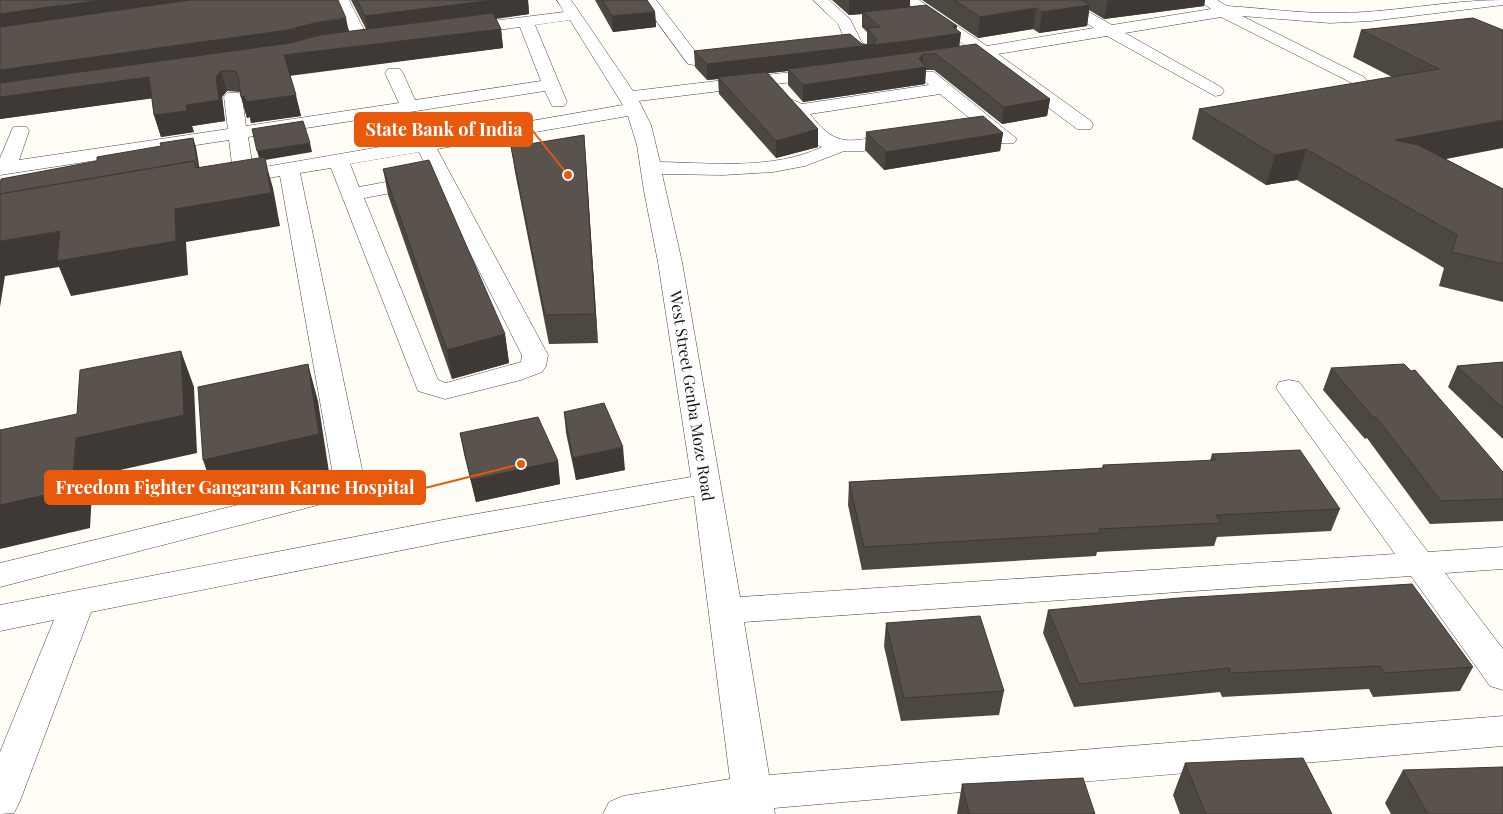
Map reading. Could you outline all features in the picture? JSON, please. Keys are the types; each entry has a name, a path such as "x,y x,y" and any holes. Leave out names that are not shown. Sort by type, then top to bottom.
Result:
{"street":[{"path":"342,0 363,44"},
{"path":"648,0 694,60 751,54"},
{"path":"820,0 845,22 854,43 882,66 858,68"},
{"path":"909,0 984,52 1084,126"},
{"path":"1056,0 1113,30 1215,91"},
{"path":"1206,0 1223,11 1358,81"},
{"path":"1007,140 941,89 918,62 1223,11 1330,18 1371,16 1503,1"},
{"path":"449,32 526,22 569,7"},
{"name":"West Street Genba Moze Road","path":"569,7 631,103 643,130 670,262 707,484 724,611 754,804"},
{"path":"900,16 928,13"},
{"path":"845,22 863,20"},
{"path":"526,22 552,85 564,121"},
{"path":"343,46 382,41"},
{"path":"835,45 854,43"},
{"path":"215,182 564,121 631,103 770,79 838,71"},
{"path":"394,73 409,106"},
{"path":"770,79 825,141 842,145 854,145 922,135"},
{"path":"3,169 552,85"},
{"path":"798,110 941,89"},
{"path":"233,97 244,177"},
{"path":"970,128 989,125"},
{"path":"3,169 20,131"},
{"path":"338,160 427,385 445,391 512,374 533,366 535,355 425,145"},
{"path":"650,168 762,166 809,159 826,154 842,145"},
{"path":"0,575 330,492 343,483 346,469 289,169"},
{"path":"353,194 442,177"},
{"path":"1289,388 1503,676"},
{"path":"0,618 452,528 707,484"},
{"path":"724,611 1503,558"},
{"path":"0,801 78,603"},
{"path":"623,814 754,804 1503,731"}],"building":[{"path":"0,0 100,0 0,14"},
{"path":"190,0 338,0 346,18 318,22 288,30 0,70 0,27"},
{"path":"357,0 494,0 365,16"},
{"path":"602,0 647,0 655,12 612,16"},
{"path":"954,0 1082,0 1090,5 1042,12 1036,8 980,17"},
{"path":"926,5 957,26 952,26 961,33 915,40 873,45 877,39 867,28 880,27 863,12"},
{"path":"493,13 501,29 284,55 296,95 246,102 244,96 241,97 238,76 235,71 221,71 216,77 219,100 186,105 187,111 154,115 149,77 0,97 0,83 290,43 320,35"},
{"path":"1473,18 1503,30 1503,120 1395,140 1418,145 1503,189 1503,264 1452,252 1457,235 1306,149 1275,155 1199,109 1439,69 1361,30"},
{"path":"850,34 862,44 872,45 707,64 694,51"},
{"path":"976,44 1050,99 1004,107 936,54 923,54 919,59 926,67 803,85 788,69"},
{"path":"766,72 818,129 776,141 718,77"},
{"path":"983,116 1003,133 886,152 866,132"},
{"path":"303,121 310,143 257,151 252,129"},
{"path":"584,135 595,314 545,315 511,147"},
{"path":"193,138 198,167 196,167 194,161 0,194 1,179 97,161 97,157 161,146 160,143"},
{"path":"265,157 271,193 175,209 176,241 57,261 60,231 0,241 0,194 194,161 196,168"},
{"path":"429,160 505,334 447,350 383,169"},
{"path":"181,351 184,415 76,438 72,489 0,505 0,430 77,414 80,370"},
{"path":"1503,362 1503,408 1457,366"},
{"path":"308,364 319,434 203,460 198,387"},
{"path":"1404,364 1411,371 1415,370 1503,472 1503,499 1441,501 1376,417 1373,417 1331,368"},
{"path":"604,403 623,447 573,458 564,412"},
{"path":"538,417 558,461 471,480 460,433"},
{"path":"1300,450 1340,509 1216,515 1221,523 1099,529 1101,533 864,547 849,482 1104,468 1103,465 1216,460 1212,454"},
{"path":"1412,584 1473,667 1385,673 1380,666 1231,673 1229,668 1079,684 1048,610 1179,598"},
{"path":"980,616 1004,691 904,698 886,623"},
{"path":"1303,758 1332,814 1206,814 1185,763"},
{"path":"1503,767 1503,814 1428,814 1403,770"},
{"path":"1083,778 1095,814 969,814 962,784"}],"place":[{"name":"State Bank of India","path":"568,175"},
{"name":"Freedom Fighter Gangaram Karne Hospital","path":"521,464"}]}
